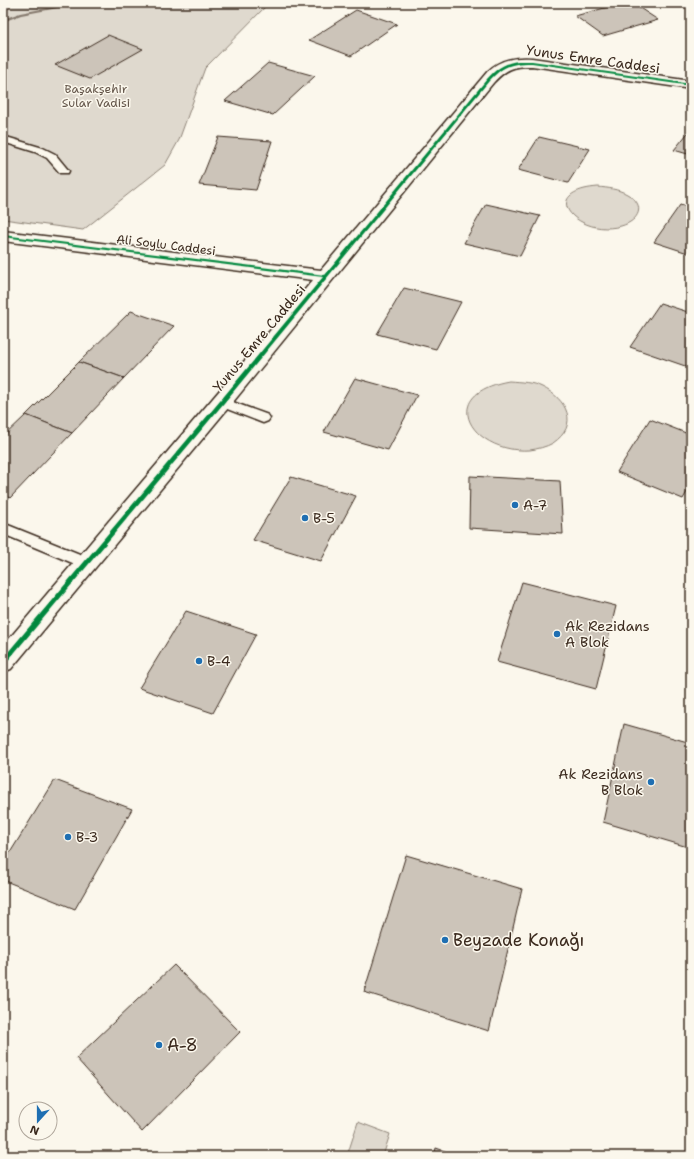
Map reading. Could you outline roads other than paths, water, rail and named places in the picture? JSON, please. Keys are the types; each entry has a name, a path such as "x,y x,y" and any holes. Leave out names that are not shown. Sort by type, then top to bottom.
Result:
{"street":[{"name":"Yunus Emre Caddesi","path":"3,662 222,402 488,80 503,64 511,62 532,62 691,85"},
{"name":"Ali Soylu Caddesi","path":"3,236 325,276"}],"lane":[{"path":"3,140 38,150 51,156 64,171"},
{"path":"222,402 263,418"},
{"path":"3,528 86,563"}],"waterway":[{"path":"3,21 20,14 82,3"}],"place":[{"name":"A-7","path":"515,505"},
{"name":"B-5","path":"305,518"},
{"name":"Ak Rezidans A Blok","path":"557,634"},
{"name":"B-4","path":"199,661"},
{"name":"Ak Rezidans B Blok","path":"651,782"},
{"name":"B-3","path":"68,837"},
{"name":"Beyzade Konağı","path":"445,940"},
{"name":"A-8","path":"159,1045"}],"park label":[{"name":"Başakşehir Sular Vadisi","path":"96,96"}]}
